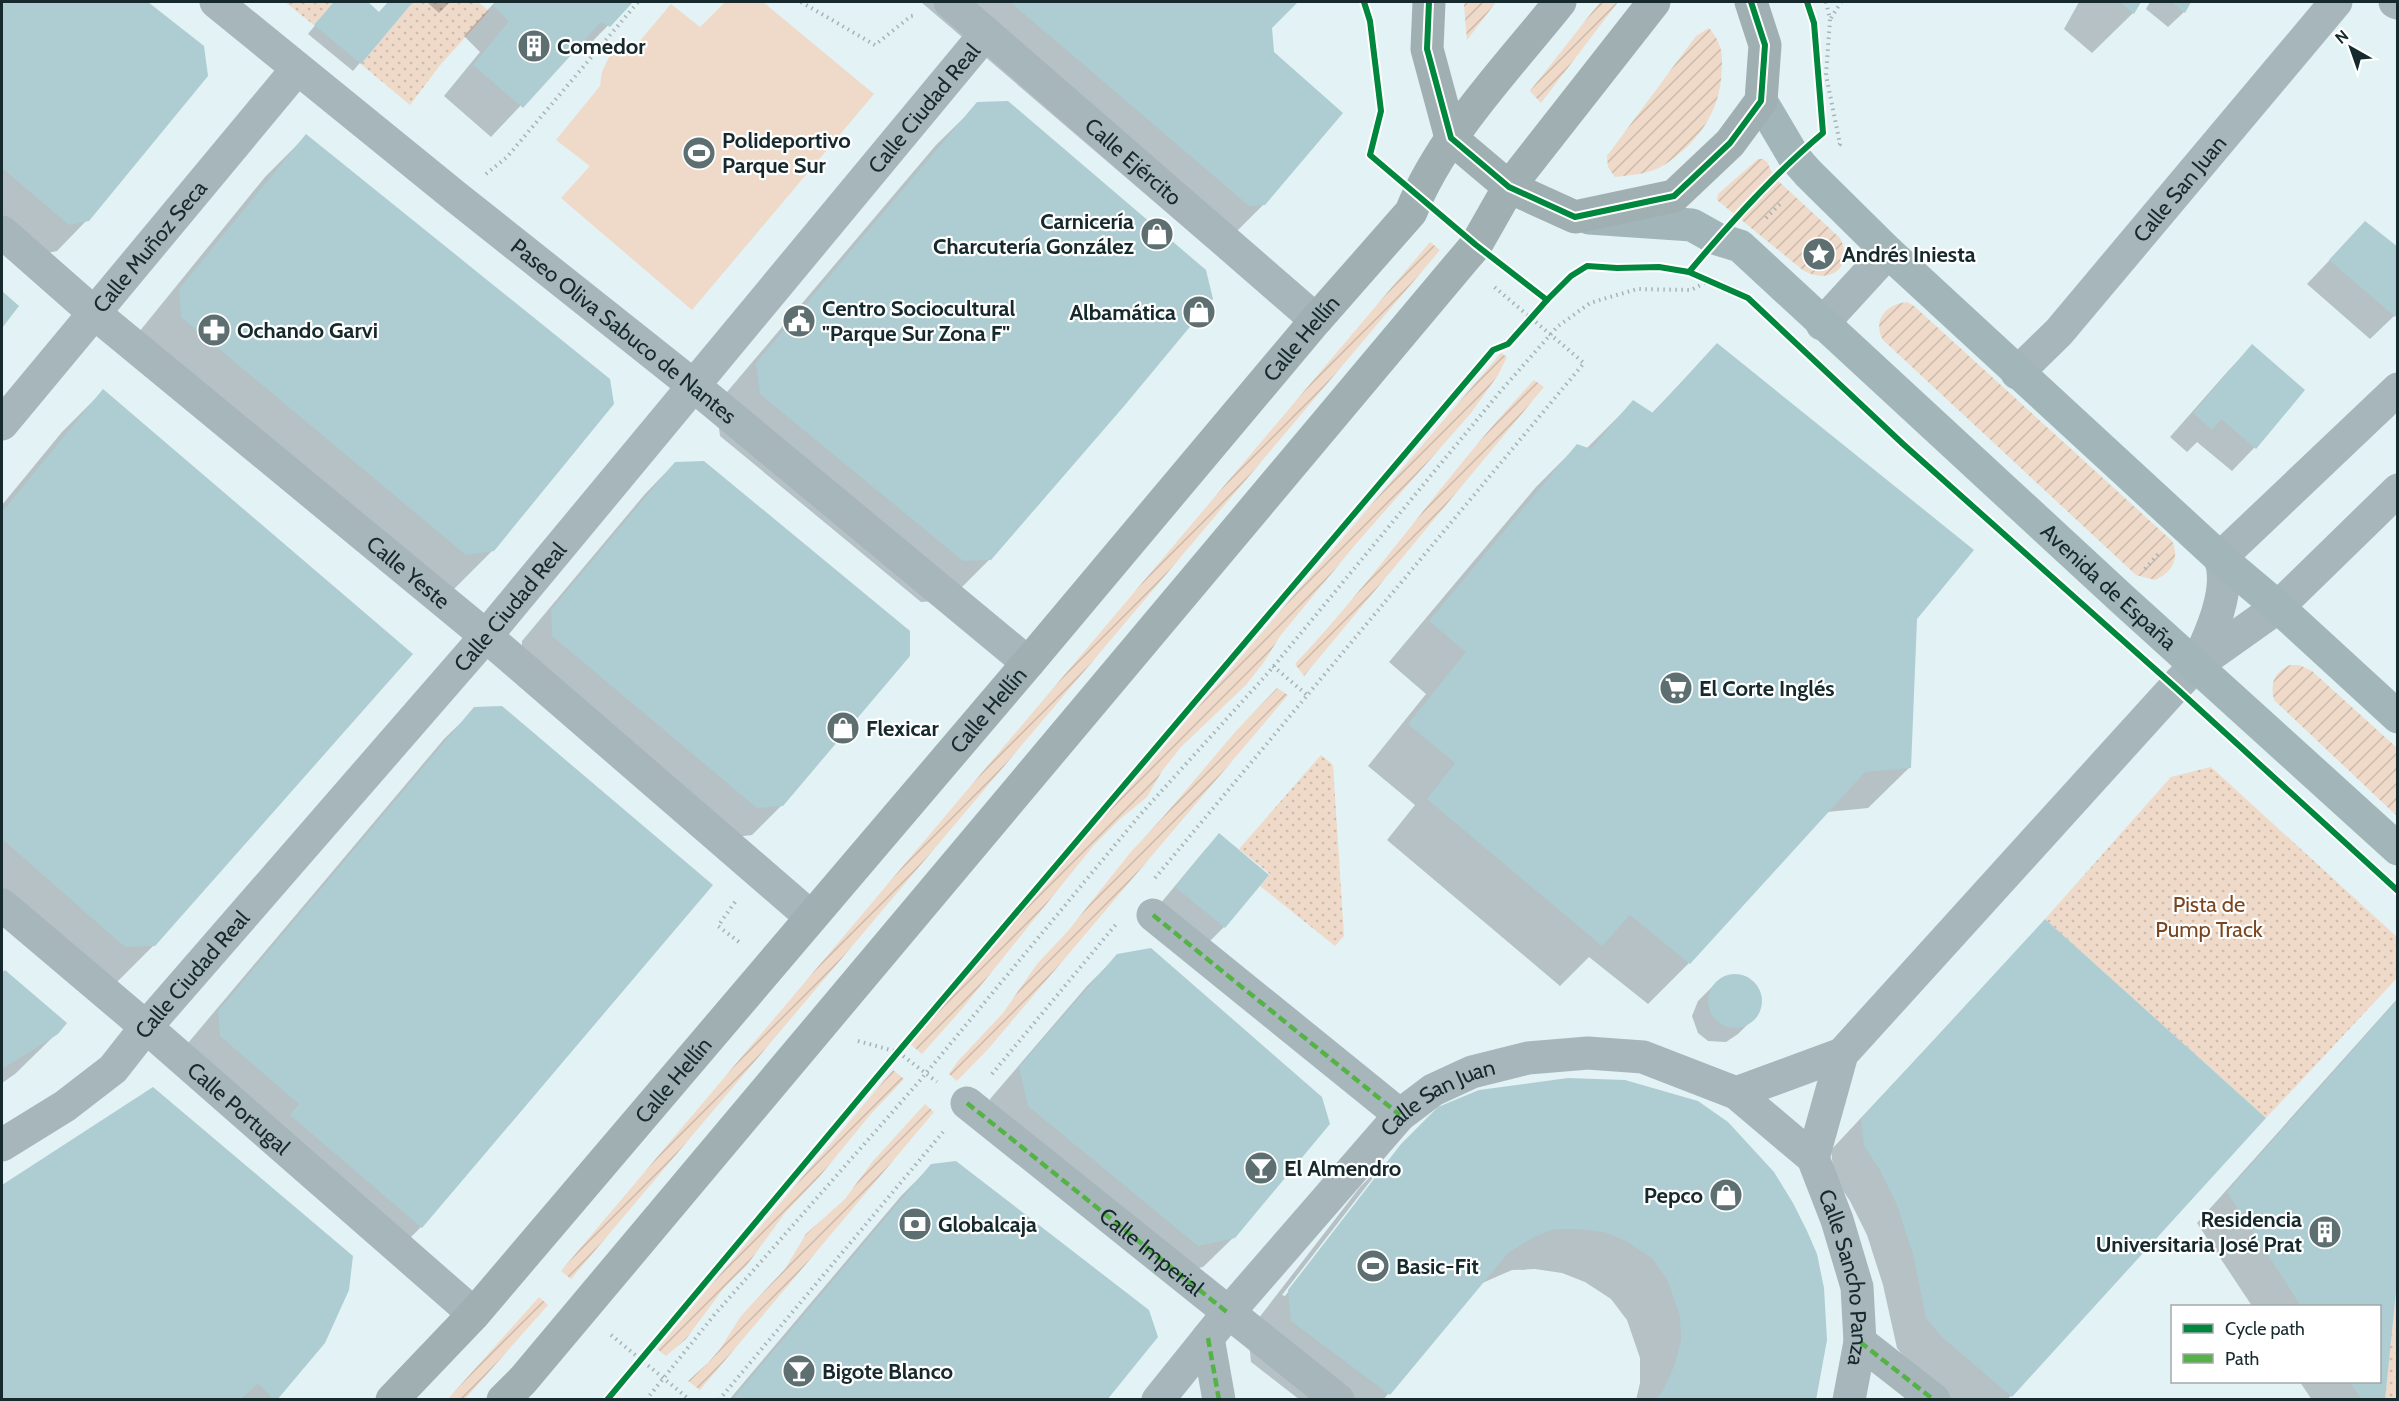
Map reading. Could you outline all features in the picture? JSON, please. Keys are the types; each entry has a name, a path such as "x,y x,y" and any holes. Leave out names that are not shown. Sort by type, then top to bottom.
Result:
{"main road":[{"path":"1429,2 1426,49 1451,138"},
{"name":"Calle Hellín","path":"392,1400 474,1314 1028,663 1316,320 1411,212 1418,195 1451,138 1560,2"},
{"path":"503,1400 523,1380 830,1016 1470,252 1509,187 1654,2"},
{"path":"1575,217 1674,196 1730,143 1761,100 1765,45 1751,2"},
{"path":"1761,100 1794,157 1888,252 2220,558 2278,607 2397,717"},
{"name":"Avenida de España","path":"1451,138 1509,187 1575,217 1692,225 1729,242 1822,324 2397,849"}],"street":[{"name":"Paseo Oliva Sabuco de Nantes","path":"216,2 456,198 694,386 1028,663"},
{"name":"Calle San Juan","path":"2018,373 2059,332 2336,2"},
{"name":"Calle Ejército","path":"954,5 1316,320"},
{"name":"Calle Ciudad Real","path":"2,1145 65,1106 113,1069 486,636 986,33"},
{"name":"Calle Muñoz Seca","path":"2,424 297,69"},
{"name":"Calle Yeste","path":"2,232 93,312 486,636 811,917"},
{"path":"1822,324 1888,252"},
{"path":"2195,666 2212,632 2222,593 2224,568 2220,558 2397,389"},
{"path":"1813,1158 1842,1054 2195,666 2278,607 2397,490"},
{"name":"Calle Portugal","path":"2,906 146,1028 474,1314"},
{"path":"1137,916 1400,1114"},
{"name":"Calle San Juan","path":"1158,1400 1228,1313 1400,1114 1433,1090 1472,1072 1528,1058 1588,1053 1643,1057 1736,1093 1813,1158"},
{"path":"1736,1093 1842,1054"},
{"name":"Calle Imperial","path":"967,1103 1338,1400"},
{"name":"Calle Sancho Panza","path":"1813,1158 1837,1220 1857,1287 1860,1342 1849,1400"},
{"path":"1208,1338 1219,1400"},
{"path":"1860,1342 1934,1400"}],"path":[{"path":"456,198 507,157 638,2"},
{"path":"801,2 875,45 911,16 954,5"},
{"path":"1720,285 1689,272 1729,242 1840,144 1826,75 1830,19 1826,2"},
{"path":"1830,19 1841,2"},
{"path":"646,1400 715,1314 917,1084 1139,816 1274,666 1504,387 1557,327 1590,303 1637,289 1691,290 1711,281 1729,242"},
{"path":"1523,327 1536,313"},
{"path":"1151,882 1584,363 1550,336"},
{"path":"1274,666 1307,695"},
{"path":"719,1400 967,1103 1137,916"},
{"path":"890,1061 906,1042"},
{"path":"634,1367 648,1350"}],"green space":[{"path":"285,2 334,2 314,25"},
{"path":"413,2 478,2 489,11 441,64 410,105 361,64"},
{"name":"Polideportivo Parque Sur","path":"725,2 763,2 874,94 692,310 561,198 590,166 556,140 600,86 602,72 609,57 621,50 633,49 671,4 700,27"},
{"path":"1466,2 1496,2 1467,40 1464,5"},
{"path":"1600,2 1618,2 1541,103 1530,91"},
{"path":"1709,28 1720,46 1722,72 1715,106 1703,128 1695,139 1659,168 1634,175 1615,177 1608,167 1607,156 1696,36"},
{"path":"1758,159 1767,162 1774,177 1840,238 1844,248 1844,257 1838,270 1823,276 1804,271 1717,200 1718,194"},
{"path":"1430,242 1440,250 571,1279 561,1271"},
{"path":"1907,302 2172,541 2175,559 2166,573 2155,580 2136,575 1883,340 1879,326 1883,314 1899,303"},
{"path":"1501,353 1507,357 1498,375 1471,413 1355,545 1280,636 1246,685 1181,747 1162,771 1147,797 1094,845 961,1010 922,1054 910,1044"},
{"path":"1534,380 1544,387 1304,676 1295,664 1356,594 1503,414"},
{"path":"2290,665 2299,665 2312,671 2397,748 2397,816 2274,700 2274,679 2280,671"},
{"path":"1277,688 1288,695 989,1048 957,1081 949,1074 958,1061 1003,1013 1037,964 1068,931 1130,853 1236,731"},
{"path":"1321,755 1333,765 1344,936 1335,946 1260,886 1270,874 1239,849"},
{"name":"Pista de Pump Track","path":"2211,767 2397,937 2397,978 2266,1118 2045,919 2171,777"},
{"path":"893,1070 904,1079 785,1213 747,1265 723,1289 686,1339 666,1356 657,1349"},
{"path":"925,1104 934,1112 700,1390 688,1381 708,1363 741,1316 785,1269 806,1234 845,1199 873,1161"},
{"path":"2397,1272 2397,1399 2385,1399"},
{"path":"539,1297 548,1305 465,1399 448,1399"}],"building":[{"path":"2,2 148,2 204,46 208,76 89,221 69,225 2,168"},
{"path":"334,2 368,2 379,12 388,2 413,2 361,64 314,25"},
{"name":"Comedor","path":"496,2 633,2 610,27 601,22 523,108 473,65 509,21 493,5"},
{"path":"1010,2 1298,2 1272,28 1274,52 1343,113 1265,205 1249,206"},
{"path":"2120,2 2141,2 2134,14"},
{"path":"2171,2 2191,2 2185,13"},
{"path":"1008,101 1206,270 1213,299 991,560 963,561 760,394 756,363 977,102"},
{"path":"306,134 610,379 614,404 494,551 466,555 181,317 179,289"},
{"path":"2365,221 2398,247 2398,314 2395,317 2329,260"},
{"path":"2,291 19,306 2,328"},
{"name":"El Corte Inglés","path":"1717,343 1974,550 1917,619 1911,768 1865,772 1690,964 1630,915 1602,946 1427,799 1455,763 1408,724 1466,652 1429,621 1577,444 1591,449 1633,400 1653,413"},
{"path":"2252,344 2305,390 2256,449 2221,419 2212,430 2193,413"},
{"path":"103,389 413,654 155,946 125,947 2,839 2,512"},
{"path":"704,461 910,631 910,656 783,806 757,808 552,636 551,610 675,462"},
{"path":"502,706 713,885 422,1228 290,1115 299,1104 220,1036 218,1011 474,707"},
{"path":"1219,833 1269,875 1225,928 1175,887"},
{"path":"2045,919 2266,1118 2012,1397 1942,1337 1926,1318 1913,1254 1897,1205 1880,1170 1864,1146 1861,1119"},
{"path":"1151,948 1322,1097 1330,1124 1235,1238 1198,1246 1028,1106 1019,1067 1117,954"},
{"path":"5,970 67,1023 58,1034 2,1069 2,973"},
{"path":"1735,974 1745,976 1754,982 1760,991 1762,1001 1760,1011 1754,1020 1745,1026 1735,1028 1725,1026 1716,1020 1710,1011 1708,1001 1710,991 1716,982 1725,976"},
{"name":"Residencia Universitaria José Prat","path":"2398,999 2398,1272 2385,1400 2362,1400 2351,1383 2381,1383 2381,1305 2300,1305 2227,1192"},
{"path":"1568,1078 1625,1080 1698,1101 1728,1122 1774,1172 1793,1203 1817,1254 1824,1288 1827,1340 1816,1400 1655,1400 1663,1391 1675,1364 1681,1340 1680,1316 1667,1279 1652,1258 1626,1241 1604,1232 1554,1229 1532,1238 1508,1253 1390,1395 1291,1321 1288,1290 1401,1144 1438,1107 1479,1090"},
{"path":"153,1087 353,1256 349,1290 325,1343 277,1400 274,1400 258,1383 240,1400 2,1400 2,1185"},
{"path":"956,1161 1149,1310 1158,1337 1107,1400 732,1400 931,1164"}],"marked path":[{"path":"1153,915 1400,1115"},
{"path":"967,1103 1228,1313"},
{"path":"1208,1338 1219,1400"},
{"path":"1860,1342 1934,1400"}],"cycle path":[{"path":"1364,2 1370,21 1381,111 1370,155 1476,245 1547,300"},
{"path":"1429,2 1427,49 1451,138 1509,187 1575,217 1674,196 1730,143 1761,101 1765,45 1751,2"},
{"path":"607,1400 898,1052 1493,350 1508,344 1571,276 1587,266 1659,267 1689,272 1753,200 1823,133 1814,23 1807,2"},
{"path":"1689,272 1748,298 1903,444 2175,687 2398,891"}],"place":[{"name":"Comedor","path":"534,46"},
{"name":"Polideportivo Parque Sur","path":"699,153"},
{"name":"Carnicería Charcutería González","path":"1157,234"},
{"name":"Andrés Iniesta","path":"1819,254"},
{"name":"Albamática","path":"1199,312"},
{"name":"Centro Sociocultural \"Parque Sur Zona F\"","path":"799,321"},
{"name":"Ochando Garvi","path":"214,330"},
{"name":"El Corte Inglés","path":"1676,688"},
{"name":"Flexicar","path":"843,728"},
{"name":"El Almendro","path":"1261,1168"},
{"name":"Pepco","path":"1726,1195"},
{"name":"Globalcaja","path":"915,1224"},
{"name":"Residencia Universitaria José Prat","path":"2325,1232"},
{"name":"Basic-Fit","path":"1373,1266"},
{"name":"Bigote Blanco","path":"799,1371"}]}
